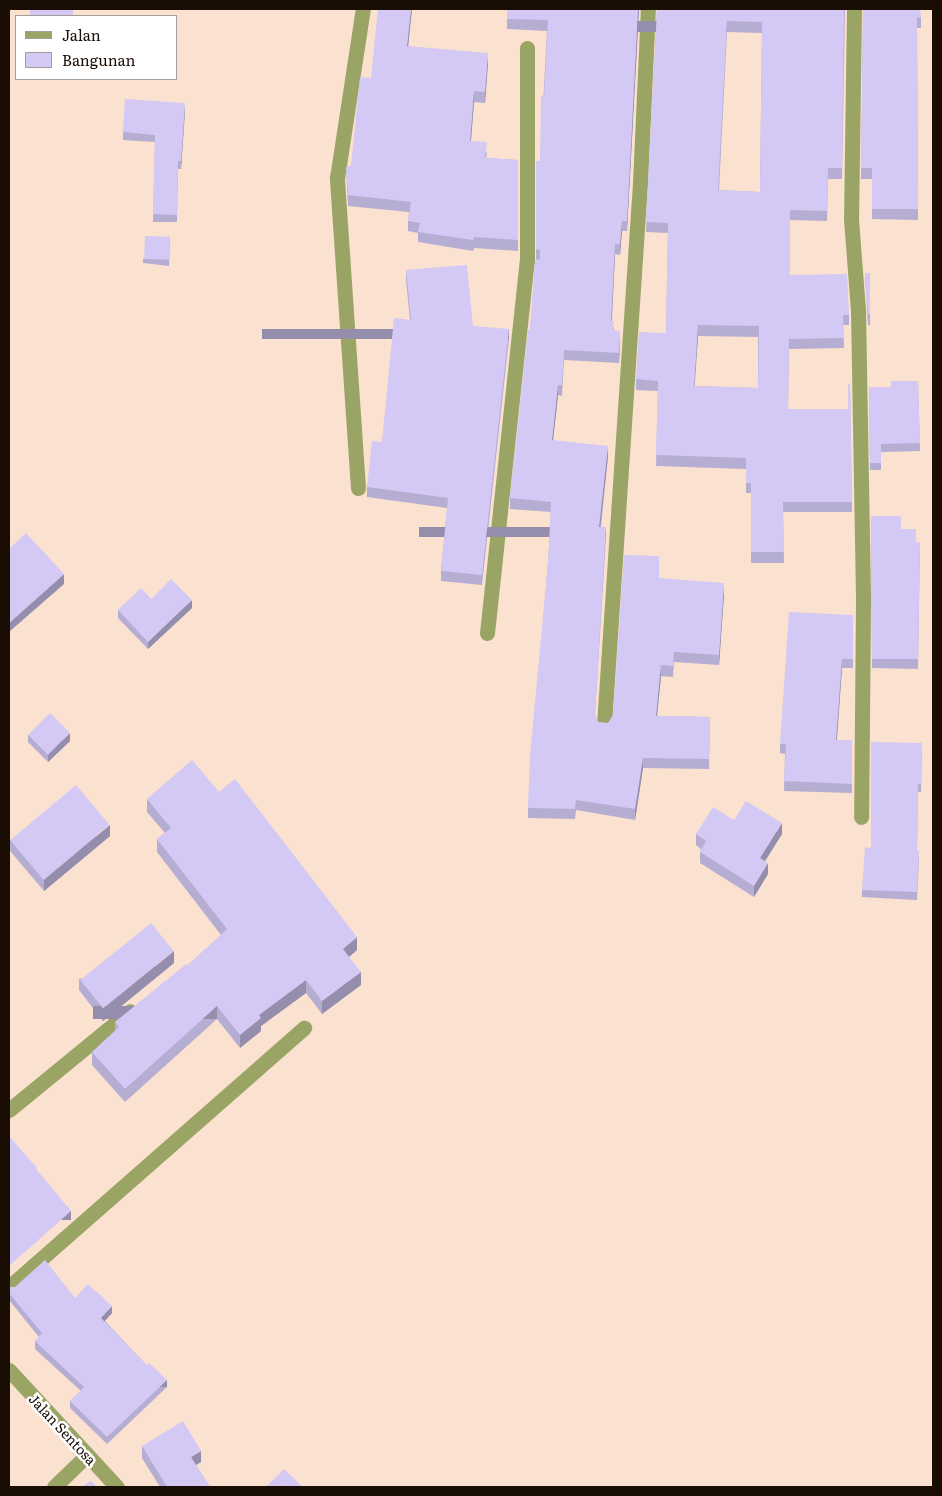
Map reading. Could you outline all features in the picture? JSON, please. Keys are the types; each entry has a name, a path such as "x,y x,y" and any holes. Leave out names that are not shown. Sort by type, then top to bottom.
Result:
{"street":[{"path":"358,488 337,178 363,9"},
{"path":"604,725 640,183 648,9"},
{"path":"854,9 851,219 858,310 863,604 861,817"},
{"path":"487,633 527,261 527,48"},
{"path":"9,1110 143,1000"},
{"path":"9,1287 304,1028"},
{"name":"Jalan Sentosa","path":"9,1370 118,1487"},
{"path":"54,1487 87,1455"}],"building":[{"path":"30,9 73,9 73,15 30,15"},
{"path":"378,9 411,9 407,46 488,53 485,92 474,91 470,141 487,142 485,158 518,160 518,240 474,237 473,240 418,232 420,223 408,221 411,202 348,195 346,168 351,166 360,77 371,78"},
{"path":"507,9 638,9 627,221 622,221 620,244 615,244 611,321 614,321 613,330 620,331 619,353 564,350 562,385 558,385 552,440 608,446 599,527 606,527 595,714 598,722 608,723 613,715 624,555 659,556 659,578 724,583 719,655 674,652 673,666 661,665 656,716 710,717 709,759 643,758 635,809 576,800 575,809 528,808 530,756 548,563 551,502 510,498 528,330 530,330 535,260 540,259 540,250 536,249 536,161 540,161 541,96 544,96 548,20 507,19"},
{"path":"657,9 844,9 842,168 828,168 827,211 790,210 790,275 847,274 849,315 843,315 844,338 789,339 788,409 848,409 848,384 850,384 852,502 783,502 784,552 751,552 751,483 746,483 746,458 656,455 658,381 636,379 639,332 666,333 668,223 646,222","holes":["727,21 762,22 760,192 718,190","698,325 759,326 758,388 694,386"]},
{"path":"863,9 920,9 921,17 917,18 918,209 872,209 872,168 861,168"},
{"path":"125,99 185,103 181,161 178,161 177,215 153,214 155,135 123,132"},
{"path":"145,236 170,237 169,260 144,259"},
{"path":"467,265 473,326 509,329 482,575 441,571 448,498 367,487 372,441 382,442 394,318 411,320 406,270"},
{"path":"865,273 870,273 870,314 868,314"},
{"path":"891,381 918,381 920,443 881,444 881,463 870,463 869,387 891,387"},
{"path":"871,516 901,516 901,529 916,529 916,542 920,542 918,659 872,659"},
{"path":"26,533 64,574 9,623 9,549"},
{"path":"171,579 192,600 148,642 118,610 141,588 151,599"},
{"path":"789,612 853,615 853,659 842,659 836,740 852,740 852,784 784,781 786,744 780,744"},
{"path":"50,713 70,733 48,755 28,735"},
{"path":"871,742 922,743 921,784 918,784 917,850 919,850 917,892 862,890 865,847 871,848"},
{"path":"192,760 219,792 235,779 357,937 343,949 361,972 322,1001 306,980 259,1015 261,1018 240,1035 217,1006 125,1089 92,1052 119,1027 115,1022 186,964 187,966 227,929 157,839 171,828 147,799"},
{"path":"76,785 109,825 44,880 10,840"},
{"path":"746,801 782,823 760,858 768,863 754,886 700,852 706,841 696,834 713,807 734,820"},
{"path":"151,923 174,951 103,1008 80,980"},
{"path":"9,1136 71,1211 9,1266"},
{"path":"45,1260 75,1298 88,1284 112,1306 101,1318 147,1365 149,1363 167,1380 107,1437 70,1401 84,1387 35,1341 42,1333 9,1293 9,1287 15,1287"},
{"path":"183,1421 201,1451 191,1457 210,1487 167,1487 142,1446"},
{"path":"284,1469 303,1487 266,1487"},
{"path":"91,1481 97,1487 81,1487"}]}
